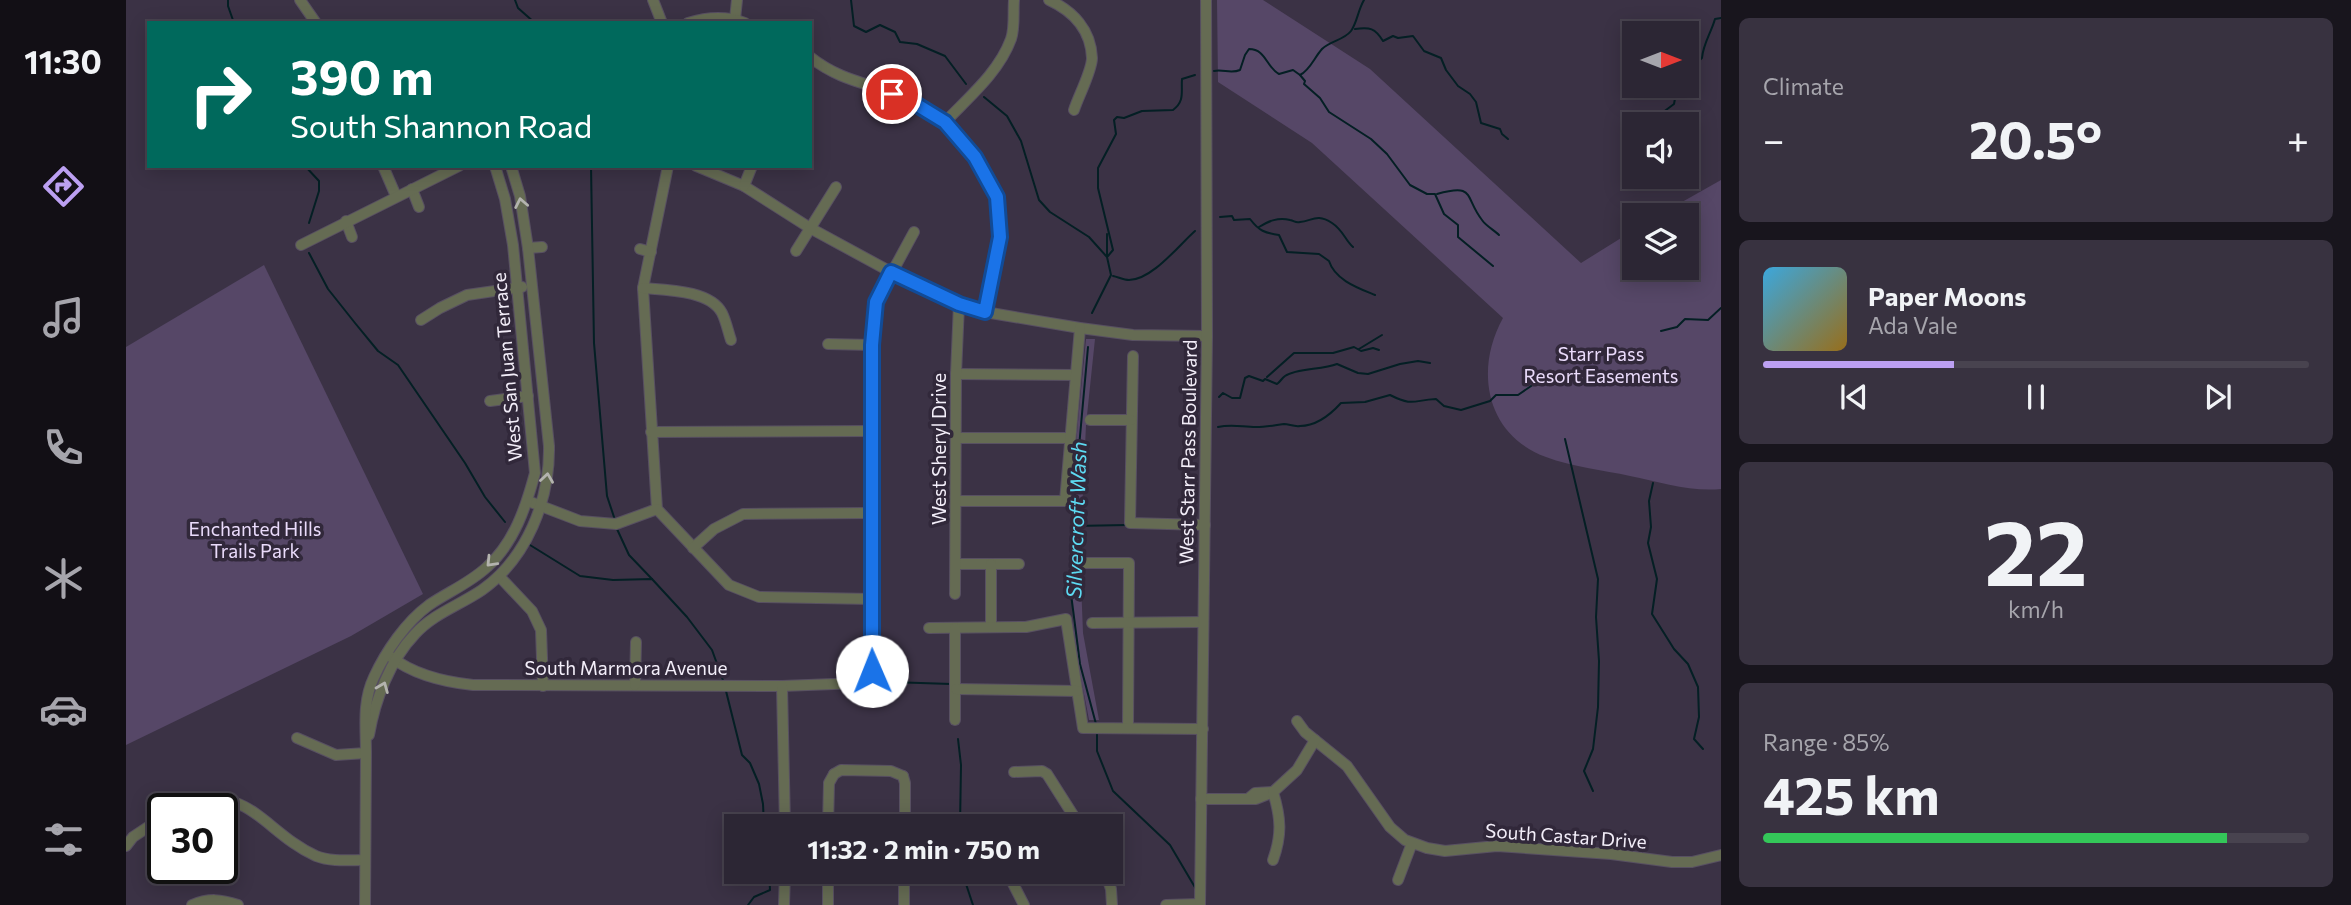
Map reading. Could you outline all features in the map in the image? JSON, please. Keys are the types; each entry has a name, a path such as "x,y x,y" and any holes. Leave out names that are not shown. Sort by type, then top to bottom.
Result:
{"street":[{"path":"300,0 315,21"},
{"path":"653,0 661,21"},
{"path":"696,21 740,21 737,0"},
{"path":"945,122 981,85 1002,56 1012,36 1014,0"},
{"path":"1049,0 1065,8 1085,29 1092,60 1074,110"},
{"name":"West Starr Pass Boulevard","path":"1200,904 1207,336 1206,0"},
{"path":"812,59 828,71 909,100 945,122 975,157 997,197 1000,237 985,312"},
{"path":"384,168 396,196"},
{"path":"301,245 455,168"},
{"name":"West San Juan Terrace","path":"365,905 366,753 391,657 402,631 428,606 464,585 497,557 511,538 528,501 535,474 509,218 496,168"},
{"name":"West San Juan Terrace","path":"391,657 435,617 499,576 522,546 542,508 548,475 549,446 528,248 520,196 512,168"},
{"path":"668,168 643,288 657,509 729,585 759,597 872,599 872,345 876,302 914,232"},
{"path":"701,168 744,186 810,228 891,272 959,304 985,312 1133,335 1207,336"},
{"path":"744,186 751,168"},
{"path":"796,251 836,187"},
{"path":"412,189 419,207"},
{"path":"346,221 352,237"},
{"path":"528,248 542,247"},
{"path":"640,249 651,252"},
{"path":"421,320 467,295 531,286"},
{"path":"643,288 702,297 721,310 732,340"},
{"name":"West Sheryl Drive","path":"955,594 959,304"},
{"path":"957,501 1065,501 1080,328"},
{"path":"828,344 872,345"},
{"path":"1133,356 1130,523 1205,525"},
{"path":"956,374 1075,375"},
{"path":"490,401 528,396"},
{"path":"1090,419 1131,420"},
{"path":"651,432 873,431"},
{"path":"956,438 1069,438"},
{"path":"528,501 580,521 619,524 657,509"},
{"path":"693,548 714,529 743,514 872,513"},
{"path":"1084,563 1129,563 1128,727"},
{"path":"957,564 1019,564"},
{"path":"991,564 991,626"},
{"path":"499,576 532,611 541,630 543,686"},
{"name":"South Marmora Avenue","path":"391,657 447,682 473,685 855,684 872,681 872,599"},
{"path":"929,628 1026,627 1066,620 1083,728 1203,729"},
{"path":"1092,623 1203,622"},
{"path":"955,628 956,720"},
{"path":"635,685 636,642"},
{"path":"782,686 785,814"},
{"path":"956,689 1077,691"},
{"name":"South Castar Drive","path":"1297,721 1305,732 1347,766 1390,827 1412,843 1445,851 1497,846 1611,854 1672,862 1692,862 1721,855"},
{"path":"297,738 336,755 366,753"},
{"path":"1201,799 1239,801 1256,799 1273,792 1297,770 1315,740"},
{"path":"828,814 831,772 841,770 891,771 905,774 905,814"},
{"path":"1014,772 1048,772 1073,814"},
{"path":"1273,792 1280,816 1281,832 1273,860"},
{"path":"238,804 299,847 319,857 365,860"},
{"path":"126,846 147,828"},
{"path":"1398,880 1412,843"},
{"path":"785,884 785,905"},
{"path":"828,884 828,905"},
{"path":"904,884 904,905"},
{"path":"1013,884 1024,905"},
{"path":"1109,884 1112,905"},
{"path":"192,905 205,900 222,899 238,905"},
{"path":"1166,905 1200,904"}],"green space":[{"name":"Starr Pass Resort Easements","path":"1217,0 1263,0 1370,69 1581,263 1622,237 1622,280 1699,280 1699,203 1680,203 1721,180 1721,489 1675,486 1566,463 1526,447 1510,433 1498,417 1491,399 1489,359 1503,318 1312,143 1218,82"},
{"name":"Enchanted Hills Trails Park","path":"264,265 423,594 351,636 126,745 126,347"},
{"path":"1086,339 1095,339 1086,425 1080,556 1083,633 1099,720 1089,720 1076,645 1071,585 1074,480"}],"waterway":[{"path":"228,0 233,21"},
{"path":"515,0 518,8 533,21"},
{"name":"Silvercroft Wash","path":"851,0 854,26 866,32 880,25 895,32 900,42 917,44 945,56 966,84"},
{"path":"1214,71 1240,70 1249,49 1263,55 1279,74 1293,70 1300,75 1322,49 1351,31 1364,0"},
{"path":"1699,61 1715,19 1721,18"},
{"path":"1355,29 1372,29 1383,41 1393,36 1413,36 1424,51 1441,58 1458,86 1470,94 1476,102 1481,123 1500,129 1508,139"},
{"path":"1108,256 1113,250 1098,188 1098,168 1116,134 1114,120 1142,111 1173,110 1181,100 1182,79 1195,75"},
{"path":"1300,75 1305,81 1304,84 1320,98 1329,112 1371,139 1387,154 1410,185 1427,194 1435,194 1444,214 1458,225 1458,237 1493,266"},
{"name":"Silvercroft Wash","path":"984,97 1007,116 1021,141 1039,200 1050,212 1089,237 1107,257 1111,275 1092,313"},
{"path":"1663,112 1674,104 1675,98"},
{"path":"307,168 319,181 319,191 309,223"},
{"path":"591,168 594,343 607,496 615,520"},
{"path":"1437,194 1464,191 1476,212 1499,235"},
{"path":"1220,217 1250,219 1263,231 1279,235 1287,252 1319,254 1329,261 1342,278 1375,295"},
{"path":"1259,227 1278,219 1298,222 1322,218 1336,226 1353,247"},
{"path":"1113,276 1129,280 1147,274 1165,261 1195,231"},
{"path":"1107,234 1107,256"},
{"path":"309,253 328,289 355,323 378,351 398,365 485,497 505,522"},
{"path":"1661,331 1677,327 1685,319 1708,320 1721,308"},
{"path":"1359,349 1382,335"},
{"name":"Silvercroft Wash","path":"1088,347 1074,503 1071,594 1080,664 1096,724"},
{"path":"1267,377 1294,353 1333,353 1354,347 1361,351 1373,348 1379,350"},
{"path":"1219,397 1223,393 1232,398 1240,398 1245,378 1249,376 1277,384 1290,373 1337,364 1358,373 1368,374 1400,364 1418,361 1430,363"},
{"path":"1218,427 1312,424 1323,419 1341,403 1365,402 1390,395 1409,402 1436,399 1444,406 1461,410 1490,401 1496,395 1518,395 1534,384 1545,383"},
{"path":"1565,439 1598,579 1598,707 1593,749 1584,771 1593,791"},
{"path":"1653,483 1649,501 1651,527 1648,543 1657,579 1652,614 1674,649 1688,664 1698,687 1699,717 1694,739 1703,749"},
{"path":"1074,526 1127,525"},
{"path":"617,529 629,555 652,579"},
{"path":"530,545 580,576 613,580 652,579 687,617 712,650 724,683"},
{"path":"890,682 951,684"},
{"path":"726,691 742,755 750,763 759,784 763,814"},
{"name":"Silvercroft Wash","path":"1097,733 1097,751 1113,791 1170,845 1196,889"},
{"path":"958,739 961,765 960,814"},
{"path":"748,905 754,897 770,890 770,884"},
{"path":"966,884 973,905"}],"route":[{"path":"872,671 872,345 876,302 891,272 959,304 985,312 1000,237 997,197 975,157 945,122 909,100 892,94"}]}
